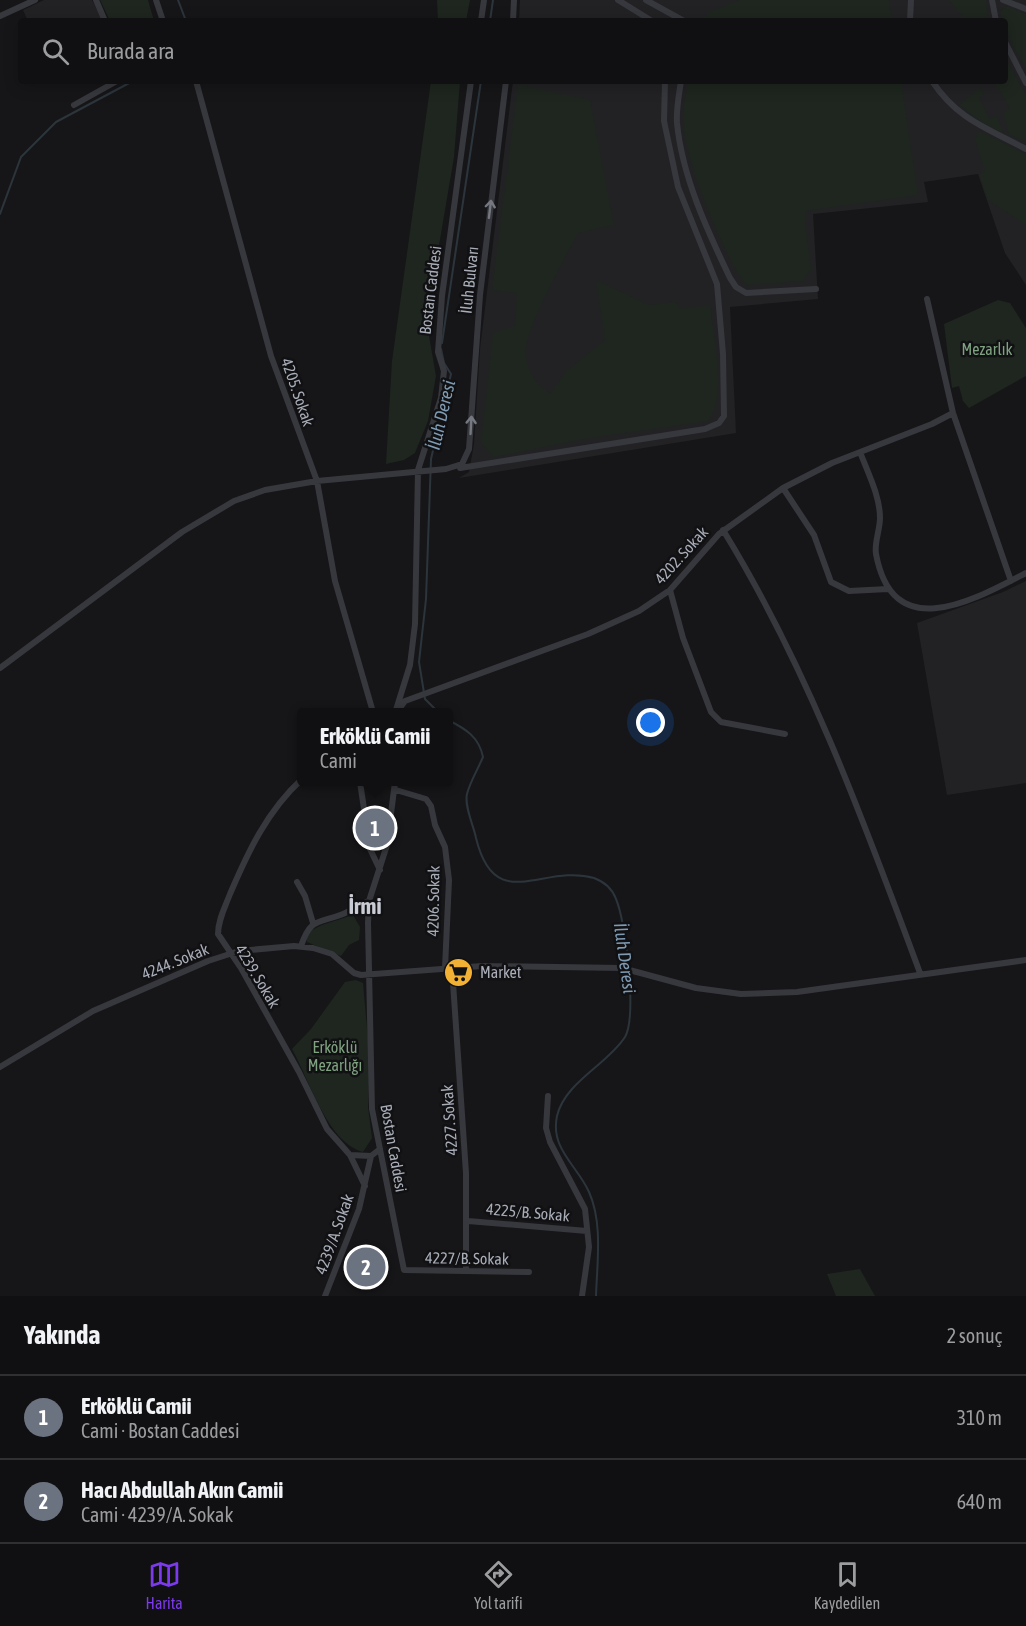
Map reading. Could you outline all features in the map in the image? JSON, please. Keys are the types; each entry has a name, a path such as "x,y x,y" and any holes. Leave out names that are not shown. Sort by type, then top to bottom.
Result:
{"street":[{"path":"0,16 35,0"},
{"path":"96,0 104,18"},
{"path":"156,0 162,18"},
{"path":"481,18 484,0"},
{"path":"513,18 514,0"},
{"path":"618,0 647,18"},
{"path":"646,0 679,18"},
{"path":"910,18 911,0"},
{"path":"992,0 995,18"},
{"path":"1003,0 1026,9"},
{"path":"1008,48 1026,83"},
{"path":"74,105 112,84"},
{"name":"4205. Sokak","path":"197,84 275,367 317,481 335,581 373,708"},
{"name":"Bostan Caddesi","path":"397,708 410,665 415,624 420,470 441,398 444,371 438,352 442,296 471,84"},
{"name":"İluh Bulvarı","path":"455,468 462,464 469,449 480,295 506,84"},
{"path":"0,668 182,532 218,510 265,490 317,481 420,470 446,470 714,426 724,416 723,354 717,284 678,187 664,121 666,84"},
{"path":"681,84 677,116 683,150 696,200 730,278 736,287 746,293 816,289"},
{"path":"934,84 941,95 977,126 1026,148"},
{"path":"927,299 953,413 1011,580"},
{"name":"4202. Sokak","path":"399,708 405,700 588,634 639,611 670,590 701,551 723,530 783,488 832,463 932,424 953,413"},
{"path":"860,453 878,504 880,527 876,552 888,590 908,606 929,610 960,603 1026,573"},
{"path":"783,488 814,535 831,582 849,591 888,590"},
{"path":"723,530 746,568 791,656 854,795 920,973"},
{"path":"670,590 683,638 711,712 721,722 785,734"},
{"name":"4239. Sokak","path":"297,785 271,815 246,855 218,928 220,941 241,968 299,1072 327,1130 350,1155 365,1186"},
{"path":"361,786 370,849 380,870"},
{"name":"Bostan Caddesi","path":"396,786 380,870 369,901 372,1109 404,1270"},
{"name":"4206. Sokak","path":"396,790 426,799 431,806 435,825 445,847 449,880 448,968"},
{"path":"297,882 305,896 313,923"},
{"path":"301,946 306,931 313,923 344,913 369,901"},
{"name":"4244. Sokak","path":"0,1066 93,1011 230,954 301,946 332,954 354,973 371,975"},
{"path":"371,975 448,968 622,968 637,970 696,988 741,994 797,992 1026,960"},
{"name":"4227. Sokak","path":"448,968 468,1221 466,1271"},
{"path":"548,1096 546,1128 553,1148 581,1196 585,1209 589,1247 582,1296"},
{"path":"350,1155 371,1156 380,1149"},
{"name":"4239/A. Sokak","path":"325,1296 353,1230 371,1156"},
{"name":"4225/B. Sokak","path":"468,1221 587,1232"},
{"name":"4227/B. Sokak","path":"404,1270 529,1272"}],"shaded area":[{"path":"44,0 92,0 101,18 27,18 23,10"},
{"path":"520,0 1026,0 1026,285 1005,253 978,174 924,182 928,202 813,214 818,299 730,307 736,433 459,478 469,472 474,444 480,349 513,84 1008,84 1008,18 519,18"},
{"path":"1026,581 1026,783 947,795 917,623 1003,592"}],"green space":[{"path":"100,0 148,0 153,18 109,18"},
{"path":"437,0 470,0 467,18 438,18"},
{"path":"740,0 889,0 892,18 704,18 708,13"},
{"path":"949,0 986,0 988,18 963,17"},
{"path":"1007,6 1026,14 1026,69 1010,41 1008,18 1001,18 1000,11"},
{"path":"1008,63 1026,95 1026,141 1009,135 1003,113 1010,108 996,84 1008,84"},
{"path":"431,84 460,84 454,157 434,275 429,336 436,376 428,421 415,453 404,460 386,464 392,361"},
{"path":"688,84 901,84 918,195 806,211 805,223 811,268 803,281 746,285 726,251 697,179 685,135 684,109"},
{"path":"518,85 590,100 614,225 578,233 530,331 526,357 531,373 537,383 550,394 567,371 605,340 596,280 649,305 676,302 680,309 710,305 718,382 714,411 708,421 584,439 494,457 481,443 493,333 515,326 517,293 492,290"},
{"path":"980,88 984,95 979,98 990,119 997,116 1004,134 986,126 959,105"},
{"path":"979,131 1026,154 1026,225 988,200 979,174 985,172 975,139"},
{"name":"Mezarlık","path":"998,300 1010,303 1026,328 1026,376 969,408 963,401 959,386 952,388 944,324"},
{"path":"353,915 360,927 359,940 349,945 341,956 307,942 306,938 310,931"},
{"name":"Erköklü Mezarlığı","path":"356,980 363,983 370,1061 368,1107 372,1138 363,1152 350,1146 329,1123 292,1049 311,1029 345,982"},
{"path":"860,1269 875,1296 836,1296 827,1274"}],"waterway":[{"path":"178,0 185,18"},
{"name":"İluh Deresi","path":"490,18 493,0"},
{"path":"0,214 21,157 56,122 127,84"},
{"name":"İluh Deresi","path":"442,343 481,84"},
{"name":"İluh Deresi","path":"434,708 425,699 419,662 426,599 431,459 451,374 444,363 441,349"},
{"name":"İluh Deresi","path":"453,723 471,734 483,757 468,789 466,799 484,861 495,875 508,881 523,882 557,876 575,875 594,878 610,889 620,911 630,990 630,1010 625,1037 568,1093 561,1104 556,1128 561,1147 584,1182 593,1204 598,1230 596,1296"}],"place":[{"name":"Erköklü Camii","path":"375,828"},
{"name":"Market","path":"459,972"},
{"name":"Hacı Abdullah Akın Camii","path":"366,1267"}],"district":[{"name":"İrmi","path":"365,906"}]}
